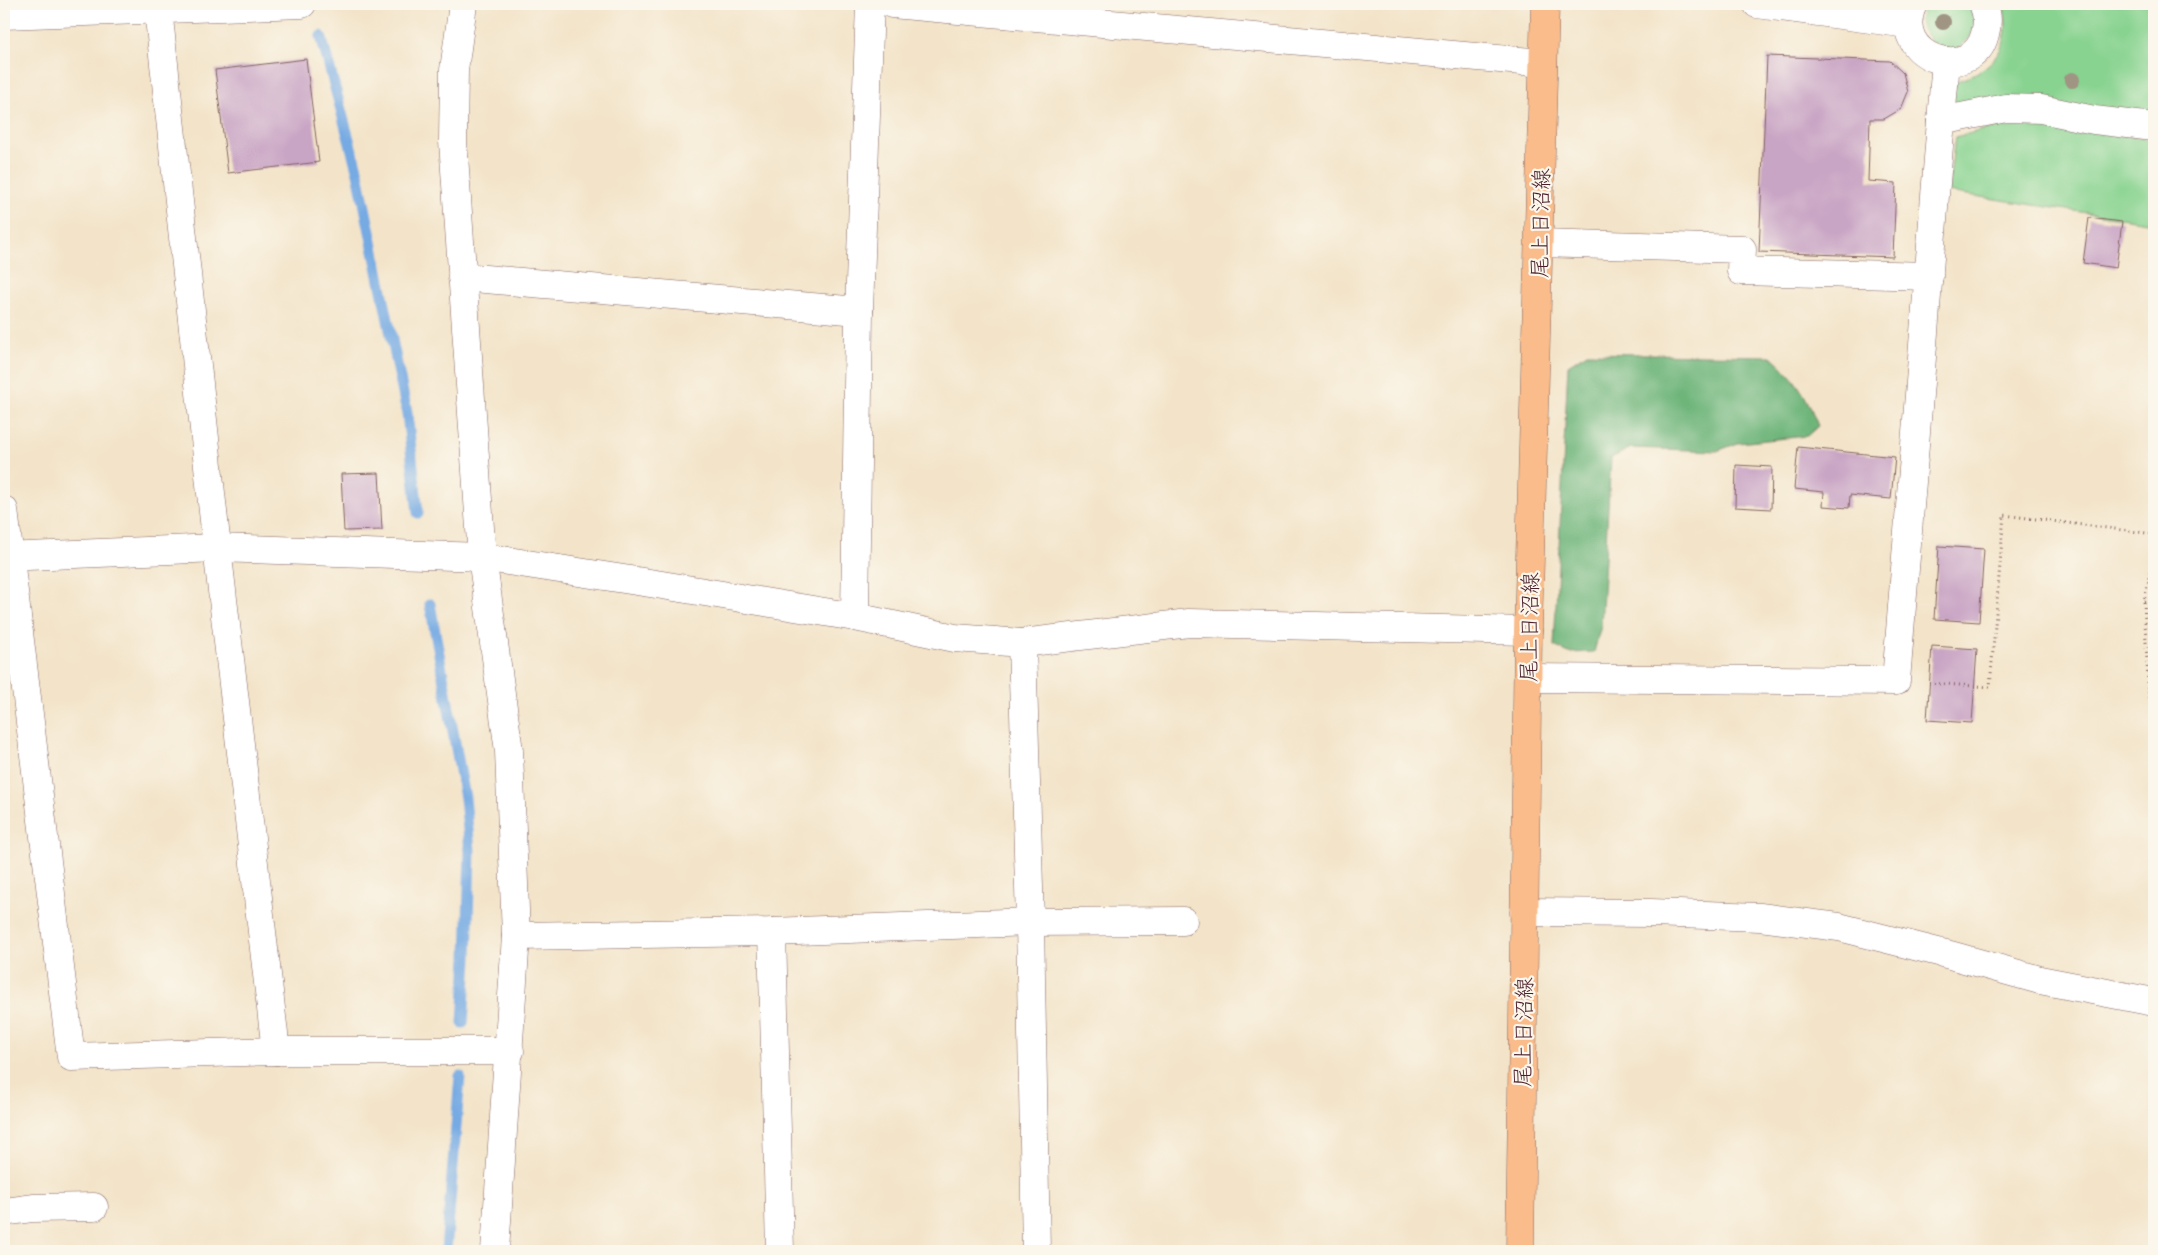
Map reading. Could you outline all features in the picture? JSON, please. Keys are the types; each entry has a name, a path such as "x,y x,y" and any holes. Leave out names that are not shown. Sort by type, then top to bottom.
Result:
{"main road":[{"name":"尾上日沼線","path":"1520,1251 1528,631 1545,4"}],"street":[{"path":"4,15 302,4"},
{"path":"463,4 454,70 453,141 482,558 509,751 516,936 510,1050 495,1251"},
{"path":"854,618 859,311 870,4"},
{"path":"892,4 1543,63"},
{"path":"1757,4 1910,14 1910,37 1918,48 1928,57 1946,61 1967,57 1977,49 1984,38 1988,24 1987,11 1983,4"},
{"path":"158,9 217,548 276,1051"},
{"path":"1528,678 1896,681 1946,61"},
{"path":"1941,121 2006,108 2041,109 2094,120 2154,128"},
{"path":"1540,243 1742,249 1741,271 1929,276"},
{"path":"462,277 859,311"},
{"path":"4,510 6,557 71,1057 276,1051 510,1050"},
{"path":"6,557 217,548 482,558 656,584 854,618 955,638 1022,643 1189,623 1528,631"},
{"path":"1022,643 1030,922 1036,1251"},
{"path":"1524,912 1651,913 1760,918 1839,927 1950,954 2040,980 2154,1002"},
{"path":"516,936 772,932 1030,922 1182,921"},
{"path":"772,932 780,1251"},
{"path":"4,1212 33,1208 94,1207"}],"path":[{"path":"1896,681 1990,687 2004,515 2154,534"},
{"path":"2154,553 2144,601 2149,701 2154,705"},
{"path":"2144,601 2154,603"}],"green space":[{"path":"1929,4 1966,4 1970,9 1974,22 1973,31 1967,41 1952,49 1939,47 1932,42 1924,32 1921,22 1922,13"},
{"path":"2003,4 2154,4 2154,114 1951,109 1954,82 1980,71 1997,55 2003,44 2006,19"},
{"path":"2013,123 2050,125 2154,140 2154,223 1948,192 1955,137"},
{"path":"1587,353 1771,356 1800,388 1818,426 1807,436 1738,443 1717,451 1631,448 1611,458 1601,626 1594,652 1569,653 1554,646 1568,365"}],"building":[{"path":"1767,56 1890,61 1903,73 1908,92 1901,109 1884,119 1870,119 1868,181 1896,183 1893,257 1759,252"},
{"path":"306,59 319,162 228,173 215,70"},
{"path":"2089,218 2122,222 2116,268 2083,263"},
{"path":"1798,447 1895,457 1891,499 1850,495 1849,508 1823,506 1824,492 1794,489"},
{"path":"1736,465 1772,467 1771,509 1735,507"},
{"path":"379,473 382,530 344,531 341,474"},
{"path":"1939,546 1984,549 1979,622 1934,619"},
{"path":"1932,646 1977,649 1972,723 1927,720"}],"waterway":[{"path":"321,36 358,173 407,413 418,513"},
{"path":"430,604 465,798 470,851 463,1023"},
{"path":"446,1251 460,1076"}]}
